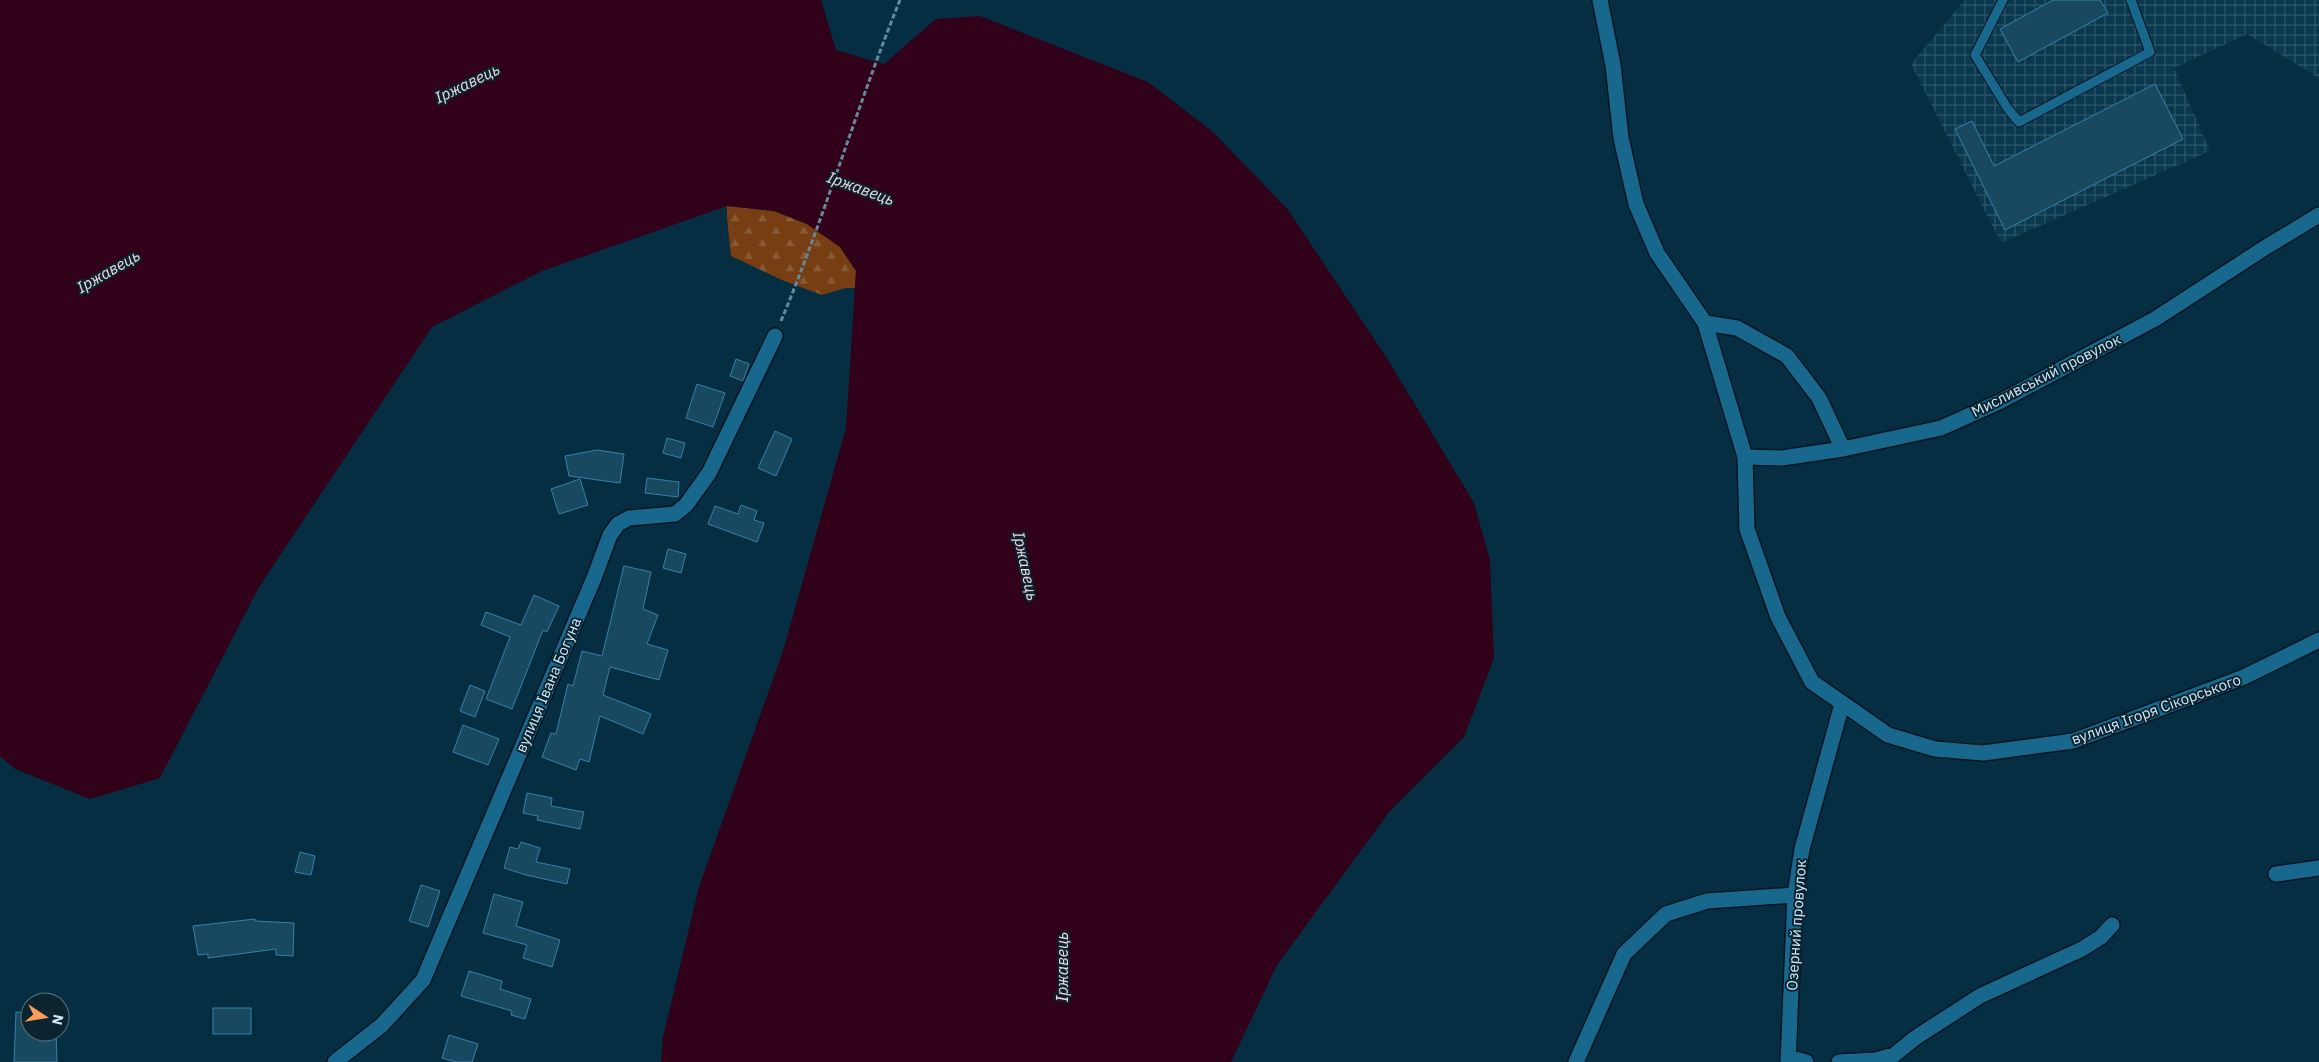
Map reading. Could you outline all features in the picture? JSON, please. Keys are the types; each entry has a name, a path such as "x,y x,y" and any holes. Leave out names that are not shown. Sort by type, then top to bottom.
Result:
{"street":[{"name":"вулиця Ігоря Сікорського","path":"1600,0 1613,65 1621,138 1636,204 1657,253 1705,323 1745,457 1747,529 1778,617 1812,682 1888,735 1935,748 1983,753 2073,741 2244,677 2319,640"},
{"name":"Мисливський провулок","path":"1745,457 1782,458 1843,449 1941,428 1999,402 2154,319 2319,215"},
{"path":"1705,323 1737,328 1787,356 1819,398 1843,449"},
{"name":"вулиця Івана Богуна","path":"335,1062 382,1025 424,980 594,578 610,535 618,524 629,518 675,514 686,504 709,473 774,336"},
{"name":"Озерний провулок","path":"1788,1059 1795,895 1802,849 1842,704"},
{"path":"2276,874 2319,868"},
{"path":"1576,1062 1624,954 1666,914 1707,901 1795,895"},
{"path":"1839,1062 1876,1060 1894,1055 1915,1038 1980,996 2082,949 2101,937 2112,925"},
{"path":"1788,1059 1806,1062"}],"lane":[{"path":"2003,0 1975,54 2008,109 2019,122 2150,52 2131,0"}],"path":[{"path":"774,336 809,253 878,56 900,0"}],"shaded area":[{"path":"1965,0 2319,0 2319,78 2247,34 2174,68 2210,151 2001,243 1911,64"}],"green space":[{"path":"727,206 774,211 807,224 840,247 856,271 855,288 845,288 822,295 782,280 731,256"}],"water":[{"name":"Іржавець","path":"0,0 821,0 836,50 884,64 936,19 980,16 1148,82 1213,132 1288,210 1388,360 1474,503 1490,560 1494,658 1464,737 1389,812 1277,965 1231,1062 661,1062 663,1037 699,887 783,651 846,428 856,271 840,247 807,224 774,211 727,206 542,271 432,327 259,587 160,778 90,799 15,769 0,756"}],"building":[{"path":"2053,0 2100,0 2108,13 2018,62 2000,29"},
{"path":"2155,84 2183,139 2005,230 1955,129 1972,121 1994,166"},
{"path":"736,359 749,364 743,381 730,376"},
{"path":"697,384 725,393 713,427 686,418"},
{"path":"775,431 792,439 776,476 758,468"},
{"path":"667,438 685,443 681,458 663,453"},
{"path":"597,450 624,454 620,483 569,476 565,456"},
{"path":"647,478 679,482 678,497 645,493"},
{"path":"580,479 588,505 559,514 551,489"},
{"path":"741,505 757,511 754,520 764,523 757,542 708,524 715,506 738,514"},
{"path":"668,549 686,554 681,573 663,568"},
{"path":"624,566 651,572 643,609 658,615 647,644 668,650 659,680 610,667 603,695 651,714 643,734 600,716 589,762 580,759 576,770 542,757 551,733 556,734 568,684 573,686 582,651 602,656"},
{"path":"534,595 559,606 547,632 543,630 512,709 486,699 510,637 481,625 486,612 521,625"},
{"path":"470,685 485,691 475,717 460,711"},
{"path":"463,725 499,739 488,765 453,752"},
{"path":"527,793 552,798 551,806 584,812 580,829 537,820 538,816 523,813"},
{"path":"521,842 540,848 536,862 570,869 567,884 504,868 510,847 518,849"},
{"path":"300,852 315,856 311,875 295,872"},
{"path":"421,885 440,891 428,927 409,921"},
{"path":"494,894 523,902 516,926 560,940 552,967 523,958 527,945 483,933"},
{"path":"255,919 255,921 294,923 293,956 276,955 276,949 208,958 208,954 198,955 193,926"},
{"path":"469,971 502,981 500,989 531,999 525,1019 511,1015 512,1011 461,996"},
{"path":"213,1008 251,1008 251,1034 213,1034"},
{"path":"16,1012 20,1012 20,1042 56,1042 57,1062 14,1062"},
{"path":"449,1035 478,1044 472,1062 456,1062 442,1058"}]}
